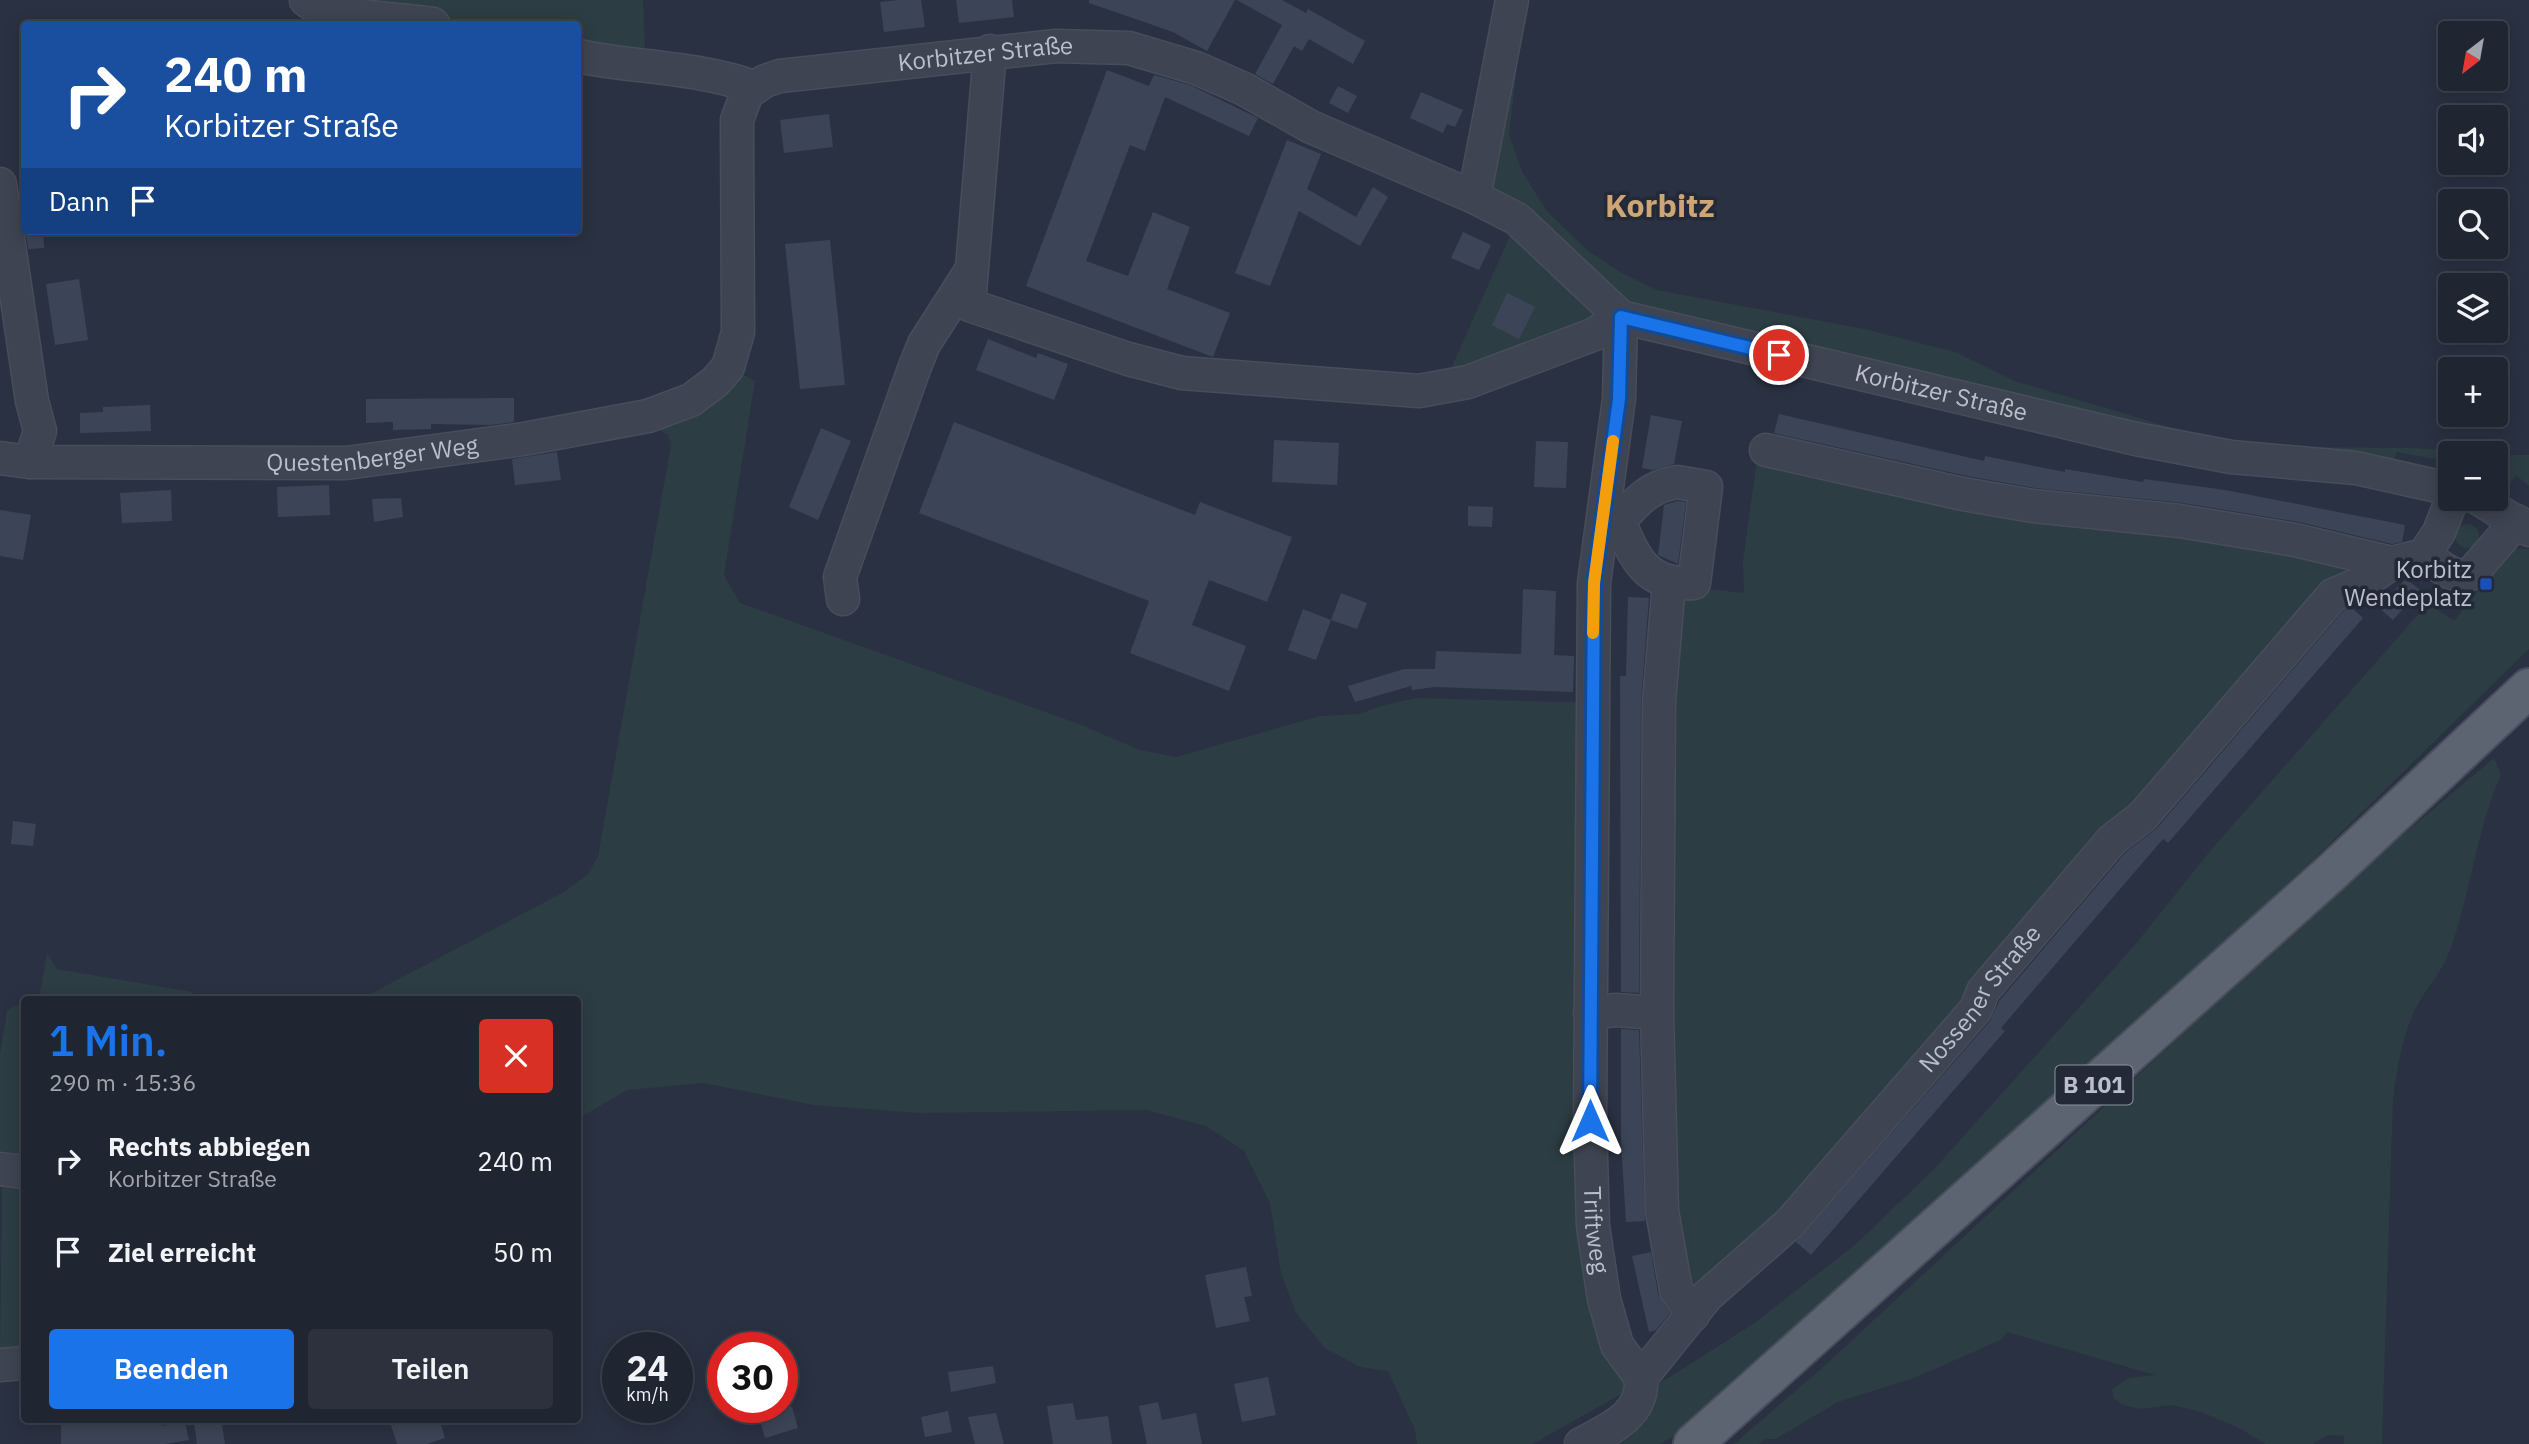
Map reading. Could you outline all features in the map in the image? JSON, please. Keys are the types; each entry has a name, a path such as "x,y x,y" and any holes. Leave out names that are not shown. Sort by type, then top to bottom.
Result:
{"main road":[{"name":"B 101","path":"1693,1444 2354,853 2529,688"}],"street":[{"path":"306,0 312,6 338,14 404,21"},
{"path":"1475,197 1512,0"},
{"name":"Korbitzer Straße","path":"754,87 780,76 811,71 990,51 1086,45 1129,48 1156,54 1232,84 1311,127 1475,197 1517,219 1621,317 2136,439 2231,457 2356,467 2438,486"},
{"path":"990,51 969,305 1128,359 1207,376 1419,391 1468,382 1595,334 1621,317"},
{"path":"581,57 621,65 731,79 754,87"},
{"name":"Questenberger Weg","path":"15,460 346,463 524,439 648,416 702,393 727,367 738,332 740,307 737,120 742,101 754,87"},
{"path":"0,184 32,401 40,431 15,460"},
{"path":"843,599 840,578 914,369 924,344 971,271"},
{"name":"Triftweg","path":"1621,317 1619,399 1610,520 1594,583 1591,1013 1593,1226 1604,1299 1617,1345 1641,1378"},
{"path":"1766,450 1963,494 2033,506 2218,527 2295,540 2392,563 2424,555 2439,532 2447,511"},
{"path":"1677,481 1706,487 1694,583 1669,583 1648,572 1610,520 1659,485 1677,481"},
{"path":"2424,555 2454,575 2463,577 2471,573 2523,526 2499,511"},
{"name":"Nossener Straße","path":"1581,1444 1615,1426 1632,1412 1642,1392 1641,1378 1707,1296 1789,1224 1976,1009 1983,991 2112,840 2143,816 2333,596 2364,582 2392,563"},
{"path":"1669,583 1659,702 1657,1013 1666,1237 1676,1290 1693,1315"},
{"path":"1591,1013 1616,1010 1657,1013"},
{"path":"0,1169 21,1172"},
{"path":"0,1365 21,1363"}],"shaded area":[{"path":"306,0 643,0 646,68 581,57 581,21 417,21"},
{"path":"1523,16 1509,135 1522,171 1546,210 1588,251 1622,273 1657,290 1865,329 1955,352 2015,381 2196,435 2298,447 2438,450 2438,460 2397,452 2390,467 2239,450 1622,317 1442,389 1517,220 1474,197"},
{"path":"728,367 755,381 724,575 740,603 1079,724 1140,750 1176,757 1320,716 1359,714 1416,698 1593,703 1590,1121 1626,1385 1623,1393 1533,1444 1417,1444 1415,1430 1388,1371 1360,1367 1325,1348 1296,1313 1281,1273 1270,1203 1244,1151 1206,1126 1146,1110 919,1113 814,1105 703,1083 627,1090 581,1117 581,996 362,996 564,892 588,874 598,856 671,445 668,435 657,429"},
{"path":"1758,452 2392,563 2364,582 1707,1296 1676,1290 1659,702 1683,584 1695,588 1744,593 1743,561"},
{"path":"2508,455 2529,455 2529,486 2516,475 2508,488"},
{"path":"2467,524 2478,531 2479,536 2472,547 2467,548 2456,541 2455,536 2462,525"},
{"path":"2516,549 2529,549 2529,649 2311,862 1856,1276 1672,1437 1660,1444 1611,1444 1637,1427 1650,1406 1657,1385 1753,1324 1856,1244 1935,1168 2134,946 2210,851 2428,603 2454,621 2503,559"},
{"path":"2494,758 2501,775 2485,818 2457,928 2447,958 2410,1021 2403,1042 2393,1098 2382,1444 2344,1444 2344,1436 2328,1435 2313,1444 2266,1444 2237,1427 2201,1412 2172,1405 2141,1409 2123,1405 2113,1398 2112,1389 2129,1378 2155,1375 2007,1332 2001,1340 1914,1378 1838,1402 1776,1439 1766,1439 1759,1444 1734,1444 1821,1369 2342,886"},
{"path":"47,953 57,969 193,992 192,996 40,996"},
{"path":"15,1005 21,1006 21,1160 0,1156 0,1054 7,1011"},
{"path":"2,1187 21,1189 21,1347 0,1349"}],"building":[{"path":"921,0 925,27 884,32 880,2"},
{"path":"956,0 1012,0 1014,17 959,23"},
{"path":"1089,0 1235,0 1207,51 1173,32 1089,3"},
{"path":"1237,0 1282,0 1306,13 1308,9 1365,41 1353,64 1309,39 1302,51 1294,46 1273,84 1255,74 1282,25"},
{"path":"1107,70 1149,86 1154,75 1190,85 1258,118 1249,136 1165,97 1145,151 1130,145 1086,261 1128,276 1153,212 1190,227 1167,289 1230,313 1213,357 1026,286"},
{"path":"1338,86 1357,96 1348,113 1329,103"},
{"path":"1421,92 1463,110 1455,127 1447,124 1443,133 1410,118"},
{"path":"829,114 833,147 784,153 780,120"},
{"path":"1287,140 1321,154 1307,189 1356,217 1373,187 1388,197 1360,246 1299,211 1270,286 1235,273"},
{"path":"1463,232 1491,245 1479,270 1451,258"},
{"path":"26,235 43,235 44,248 28,249"},
{"path":"830,240 845,385 800,389 785,244"},
{"path":"79,279 88,340 55,345 46,284"},
{"path":"1507,293 1535,307 1519,339 1492,325"},
{"path":"988,339 1036,358 1038,353 1068,364 1054,400 976,370"},
{"path":"514,398 514,422 490,425 431,424 431,429 393,430 393,422 366,423 366,399"},
{"path":"150,405 151,431 80,433 80,413 103,412 103,407"},
{"path":"1779,414 1984,461 1985,456 2065,472 2065,469 2143,482 2144,479 2225,490 2405,525 2402,542 2392,544 2299,522 2183,503 2035,488 1967,476 1774,433"},
{"path":"1651,415 1682,421 1674,464 1653,470 1642,468"},
{"path":"954,422 1195,515 1200,502 1292,537 1267,602 1209,580 1192,625 1246,646 1229,691 1130,653 1149,601 919,513"},
{"path":"821,428 851,441 818,520 789,507"},
{"path":"1274,440 1339,443 1337,485 1272,482"},
{"path":"1536,441 1568,442 1566,488 1534,487"},
{"path":"557,452 561,480 515,485 512,459"},
{"path":"329,485 330,515 278,517 277,487"},
{"path":"171,490 172,521 122,523 120,493"},
{"path":"401,498 403,517 374,522 372,499"},
{"path":"1677,501 1686,502 1678,564 1658,555 1664,505"},
{"path":"1468,506 1493,507 1492,527 1468,526"},
{"path":"0,510 31,515 23,560 0,556"},
{"path":"2406,579 2420,590 2393,620 2378,607"},
{"path":"1523,589 1556,591 1554,655 1574,656 1573,692 1435,687 1412,690 1411,686 1355,702 1348,686 1404,669 1435,669 1436,651 1521,654"},
{"path":"1341,593 1367,603 1357,629 1331,620"},
{"path":"1628,597 1649,598 1641,702 1639,993 1621,992 1620,676 1626,676"},
{"path":"2351,607 2363,618 2168,843 2163,839 2001,1028 2005,1031 1811,1255 1796,1242 1990,1021 1999,1001 2125,853 2157,828 2344,610"},
{"path":"1303,609 1331,620 1316,660 1288,650"},
{"path":"13,821 36,824 33,846 11,844"},
{"path":"1621,1029 1639,1030 1645,1221 1626,1222 1621,1143"},
{"path":"1651,1252 1658,1294 1670,1313 1656,1330 1649,1332 1632,1256"},
{"path":"1246,1267 1252,1296 1244,1297 1250,1321 1216,1328 1205,1275"},
{"path":"993,1366 996,1383 951,1392 948,1372"},
{"path":"1268,1377 1276,1415 1242,1422 1234,1384"},
{"path":"1158,1402 1162,1420 1196,1413 1202,1444 1147,1444 1139,1406"},
{"path":"1073,1403 1076,1420 1108,1416 1112,1444 1053,1444 1047,1406"},
{"path":"948,1411 952,1432 925,1437 921,1417"},
{"path":"996,1413 1004,1444 975,1444 968,1417"},
{"path":"61,1423 162,1423 162,1426 185,1423 189,1440 165,1444 61,1444"},
{"path":"194,1423 222,1423 225,1444 197,1444"},
{"path":"440,1423 445,1438 427,1444 397,1444 391,1425"},
{"path":"761,1423 797,1423 798,1428 765,1438"}],"slow traffic":[{"path":"1593,633 1594,583 1613,441"}],"place":[{"name":"Korbitz Wendeplatz","path":"2486,584"}],"district":[{"name":"Korbitz","path":"1660,206"}],"route":[{"path":"1590,1121 1594,583 1619,399 1621,317 1779,355"}]}
